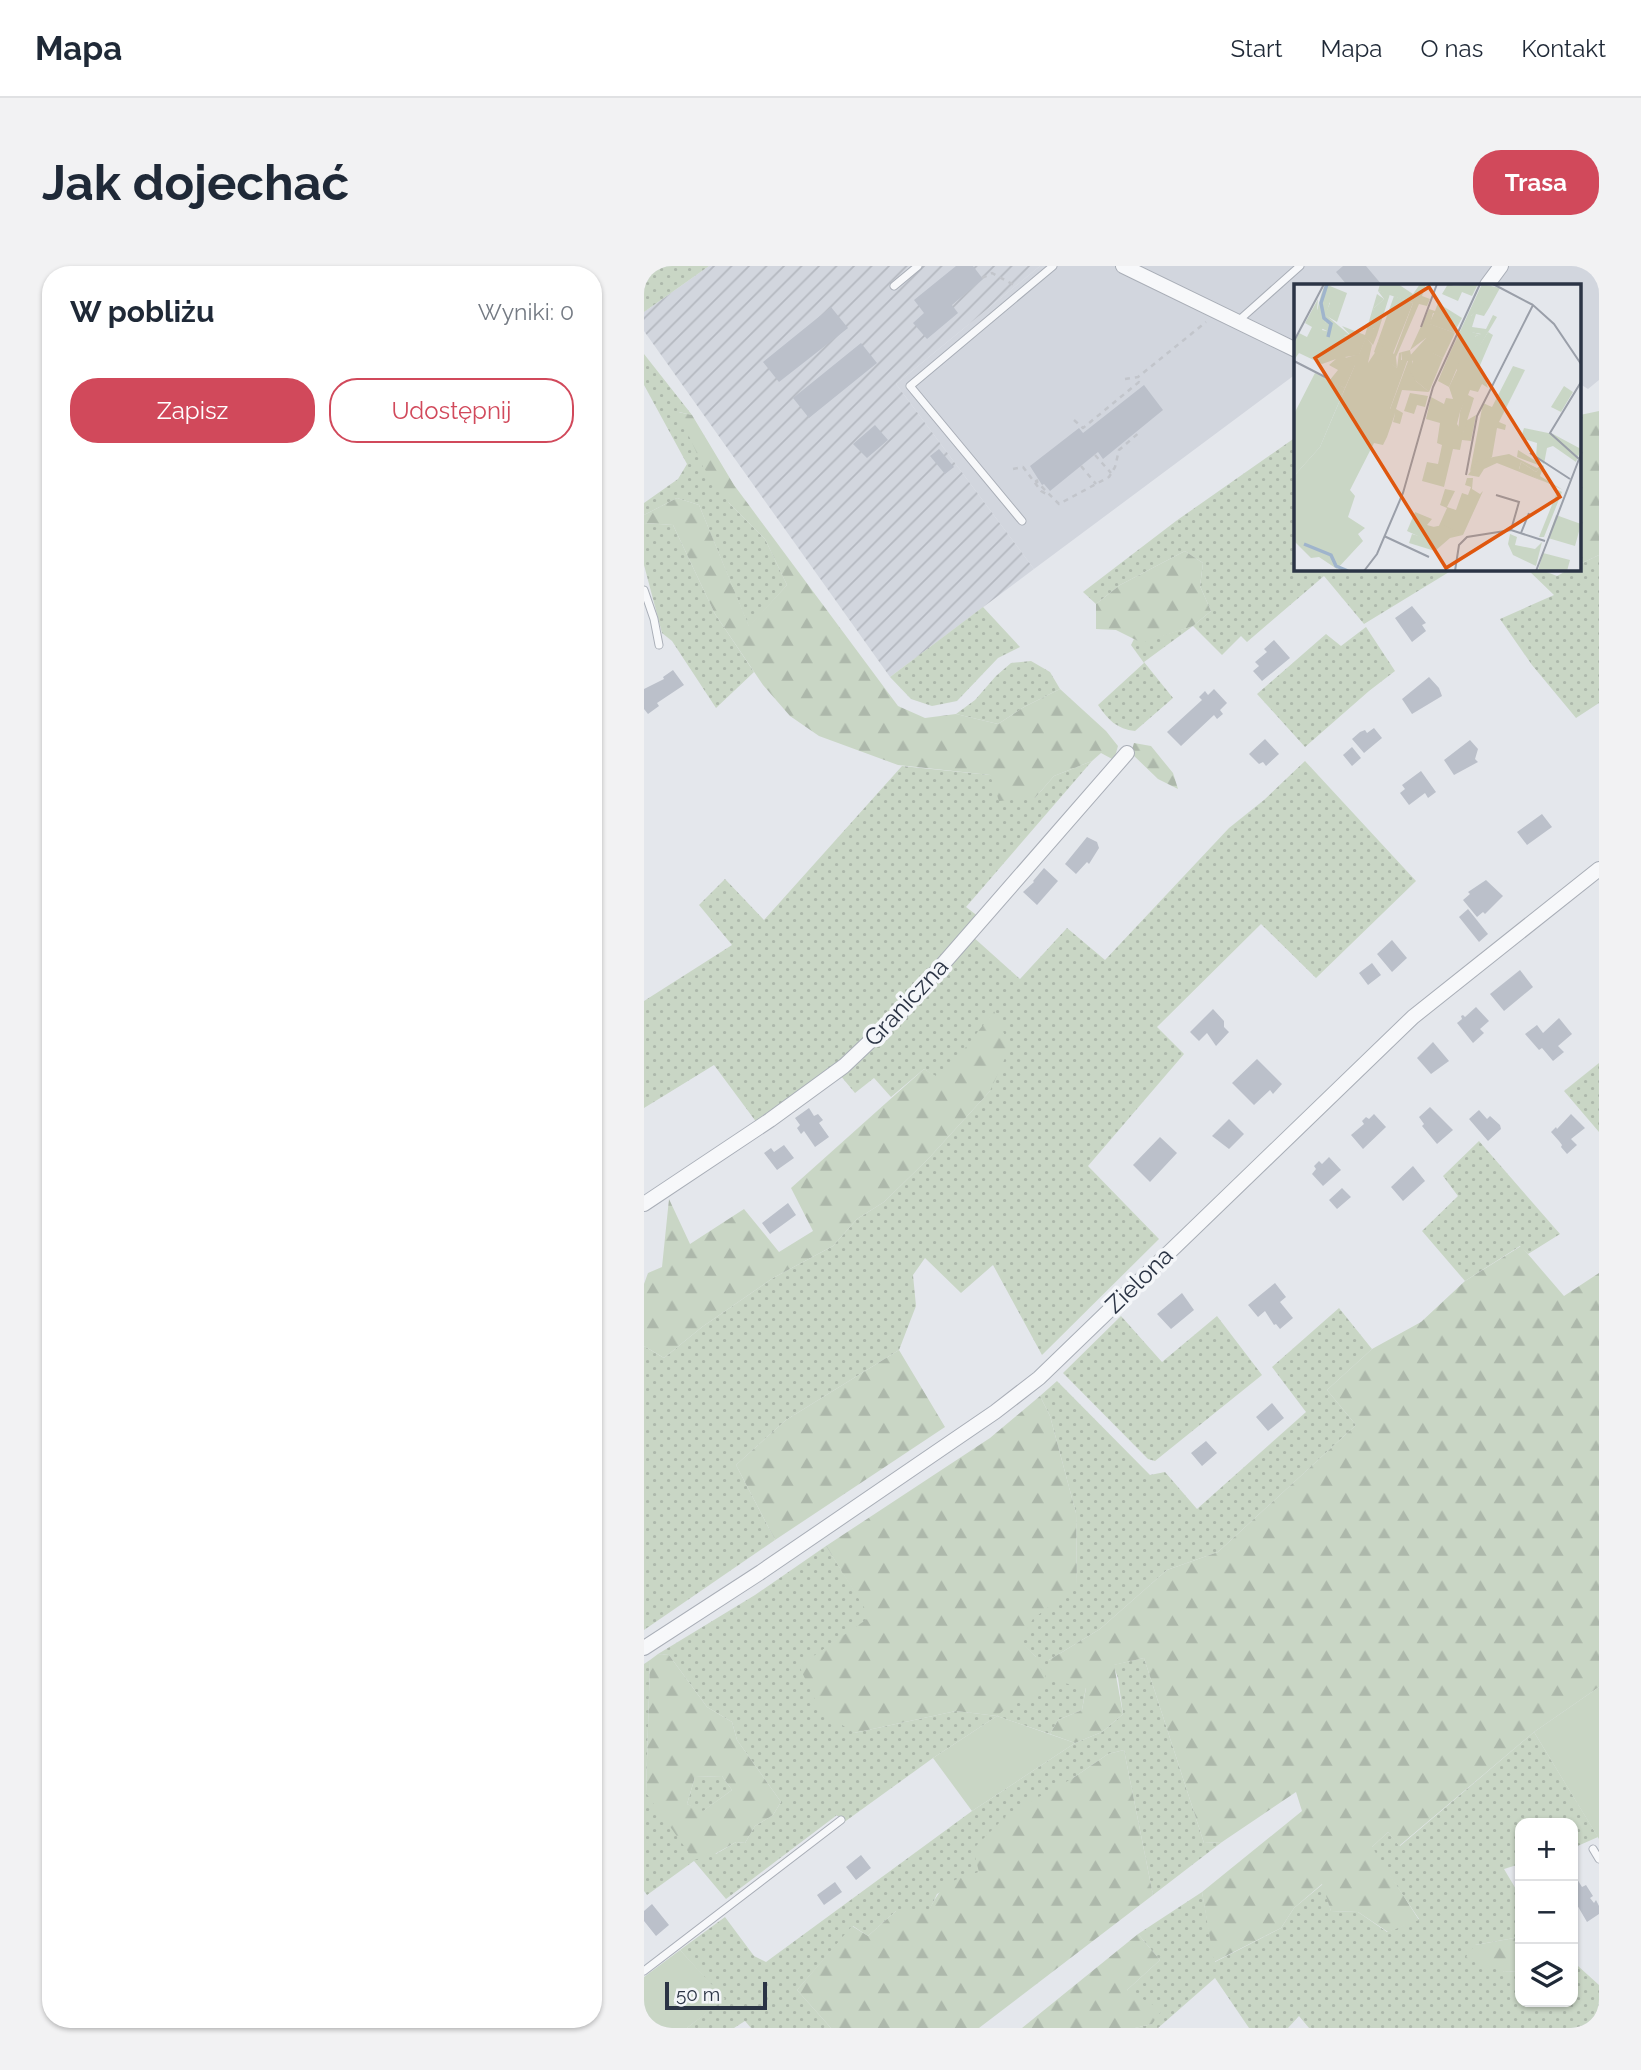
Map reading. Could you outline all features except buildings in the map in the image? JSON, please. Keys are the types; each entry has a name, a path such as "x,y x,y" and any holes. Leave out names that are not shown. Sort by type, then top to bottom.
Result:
{"street":[{"path":"1123,266 1294,349"},
{"path":"1488,284 1501,266"},
{"name":"Graniczna","path":"644,1204 770,1120 844,1066 902,1012 1127,753"},
{"name":"Zielona","path":"644,1648 761,1572 995,1412 1039,1378 1413,1017 1599,869"}],"lane":[{"path":"894,286 918,266"},
{"path":"1022,521 910,386 1054,266"},
{"path":"1237,322 1300,266"},
{"path":"644,590 659,645"},
{"path":"644,1971 841,1820"},
{"path":"1593,1849 1599,1859"}],"path":[{"path":"982,278 992,273 1014,285 1022,279"},
{"path":"1125,379 1138,377 1217,313"},
{"path":"1074,420 1083,428 1139,382 1142,386"},
{"path":"1038,480 1036,481 1059,504 1111,473 1119,450 1141,431"},
{"path":"1095,454 1111,473"},
{"path":"1081,466 1096,484"},
{"path":"1013,469 1023,467 1041,491 1052,496"}],"shaded area":[{"path":"709,266 1040,266 896,384 1034,569 890,677 644,331 644,312"},
{"path":"1040,266 1599,266 1599,380 1588,389 1581,385 1581,284 1294,284 1294,375 1034,569 896,384"}],"green space":[{"path":"644,266 709,266 644,312"},
{"path":"644,354 692,415 679,412 729,503 765,539 787,585 749,627 699,505 677,498 644,515 644,503 678,479 687,464 644,385"},
{"path":"1599,411 1599,555 1581,564 1581,415"},
{"path":"678,412 692,415 734,485 898,706 925,718 956,714 998,724 1060,689 1106,731 1118,746 1114,760 1101,753 1092,761 1054,776 1035,798 999,801 990,775 898,765 819,736 790,716 763,685 715,614 673,525 644,523 644,515 677,498 699,505 749,626 787,585 765,539 729,503 703,467"},
{"path":"1294,438 1294,570 1452,570 1364,624 1324,576 1247,642 1241,636 1222,655 1193,626 1211,611 1200,586 1203,563 1185,551 1120,585 1096,604 1083,592 1176,521"},
{"path":"644,523 673,525 715,614 754,672 716,708 672,641 662,633 644,565"},
{"path":"1185,551 1203,563 1200,586 1211,611 1193,626 1142,643 1116,630 1096,629 1096,604 1120,585"},
{"path":"1599,555 1599,703 1576,718 1532,665 1500,619 1554,595 1528,570 1542,570 1557,576 1568,570 1581,570 1581,564"},
{"path":"983,607 1020,647 998,658 957,701 932,706 911,699 890,677"},
{"path":"1193,626 1144,662 1173,698 1135,731 1123,728 1105,715 1098,705 1144,663 1131,645 1134,639 1142,642"},
{"path":"1366,627 1395,671 1305,747 1257,694 1326,634 1341,646"},
{"path":"1031,661 1050,672 1060,689 998,724 956,714 975,700 1011,663"},
{"path":"1134,743 1151,746 1173,773 1178,789 1158,779 1131,753"},
{"path":"1092,761 966,907 979,917 882,1023 833,1068 757,1123 714,1065 644,1108 644,1001 732,945 699,905 725,879 764,920 902,766 990,775 1035,798 1054,776"},
{"path":"1305,761 1416,881 1316,978 1261,924 1157,1027 1184,1054 1088,1166 1159,1239 1042,1355 993,1265 961,1293 925,1258 913,1275 916,1306 899,1350 786,1420 736,1465 775,1540 644,1630 644,1346 664,1358 702,1327 773,1278 833,1246 857,1219 884,1202 929,1158 990,1091 941,1080 924,1069 891,1097 874,1078 855,1093 840,1075 972,936 1020,979 1067,928 1105,960 1229,828 1264,800"},
{"path":"994,1011 1010,1047 990,1091 929,1158 884,1202 857,1219 833,1246 773,1278 702,1327 664,1358 644,1346 644,1284 648,1273 662,1267 669,1199 690,1244 744,1209 779,1252 813,1231 791,1188 924,1069 941,1079"},
{"path":"1599,1063 1599,1132 1564,1091"},
{"path":"1479,1141 1560,1234 1528,1254 1520,1246 1465,1281 1422,1231 1458,1196 1443,1176"},
{"path":"1521,1246 1564,1296 1599,1273 1599,1687 1534,1732 1399,1846 1388,1832 1372,1847 1419,1920 1388,1932 1358,1912 1331,1911 1322,1884 1294,1908 1281,1928 1214,1962 1202,1892 1302,1811 1296,1792 1222,1842 1204,1843 1144,1658 1114,1665 1123,1714 1102,1732 1075,1743 1050,1734 1058,1720 1082,1710 1086,1688 1046,1679 1031,1703 1012,1702 997,1716 956,1711 854,1733 820,1710 799,1666 870,1617 826,1546 990,1438 1040,1396 1050,1416 1076,1513 1077,1585 1033,1619 1020,1640 1036,1657 1045,1678 1049,1660 1100,1629 1167,1570 1218,1552 1356,1425 1327,1390 1372,1349 1421,1322 1465,1281"},
{"path":"1339,1308 1372,1349 1327,1390 1356,1425 1218,1552 1167,1570 1100,1629 1049,1660 1086,1687 1082,1710 1058,1720 1050,1734 997,1716 1036,1657 1019,1640 1032,1619 1077,1584 1076,1513 1050,1416 1040,1396 1057,1381 1150,1475 1165,1472 1197,1509 1306,1412 1272,1367"},
{"path":"1121,1316 1162,1362 1217,1316 1262,1375 1155,1461 1148,1459 1063,1373"},
{"path":"899,1350 945,1427 775,1540 736,1465 786,1420"},
{"path":"826,1546 871,1617 800,1666 854,1733 956,1711 997,1716 843,1823 837,1815 726,1899 694,1861 647,1895 644,1891 644,1664 650,1660 646,1793 716,1854 736,1842 745,1843 755,1826 773,1815 781,1802 737,1740 732,1722 707,1707 669,1655 658,1654 755,1595"},
{"path":"658,1654 669,1655 707,1707 732,1722 737,1740 781,1802 773,1815 755,1826 745,1843 736,1842 715,1854 694,1860 646,1793 650,1660","holes":["722,1776 732,1790 703,1811 687,1804 695,1777"]},
{"path":"1144,1658 1204,1843 1222,1842 1153,1895 1124,1750 1108,1754 1073,1778 979,1872 937,1894 929,1911 896,1911 868,1936 853,1926 797,1990 831,2028 751,2028 745,2021 734,2028 687,2028 724,1999 680,1950 725,1917 754,1956 766,1962 972,1811 1075,1743 1102,1732 1123,1714 1118,1678 1113,1665"},
{"path":"1599,1687 1599,1839 1534,1732"},
{"path":"997,1716 1075,1743 972,1811 933,1758"},
{"path":"1534,1732 1598,1837 1578,1846 1578,1818 1515,1818 1515,1866 1504,1869 1515,1888 1515,1938 1475,1945 1504,1972 1515,1971 1515,2007 1578,2007 1578,1966 1599,1985 1599,2028 1309,2028 1299,2016 1288,2028 1249,2028 1215,1978 1158,2028 1135,2028 1152,2024 1127,1990 1160,1960 1138,1934 1202,1892 1215,1962 1281,1928 1294,1908 1323,1884 1331,1911 1358,1912 1387,1932 1419,1919 1371,1848 1388,1832 1400,1846"},
{"path":"1124,1750 1153,1895 979,2028 831,2028 797,1990 852,1926 868,1936 896,1911 929,1910 948,1884 979,1872 973,1849 1008,1814 1073,1778 1108,1754"},
{"path":"722,1776 732,1790 702,1812 687,1804 695,1777"},
{"path":"1138,1934 1160,1960 1127,1990 1162,2010 1152,2024 1135,2028 1022,2028"},
{"path":"1515,1938 1515,1971 1504,1972 1465,1958 1475,1945"},
{"path":"680,1950 725,1999 687,2028 644,2028 644,1977"}]}
